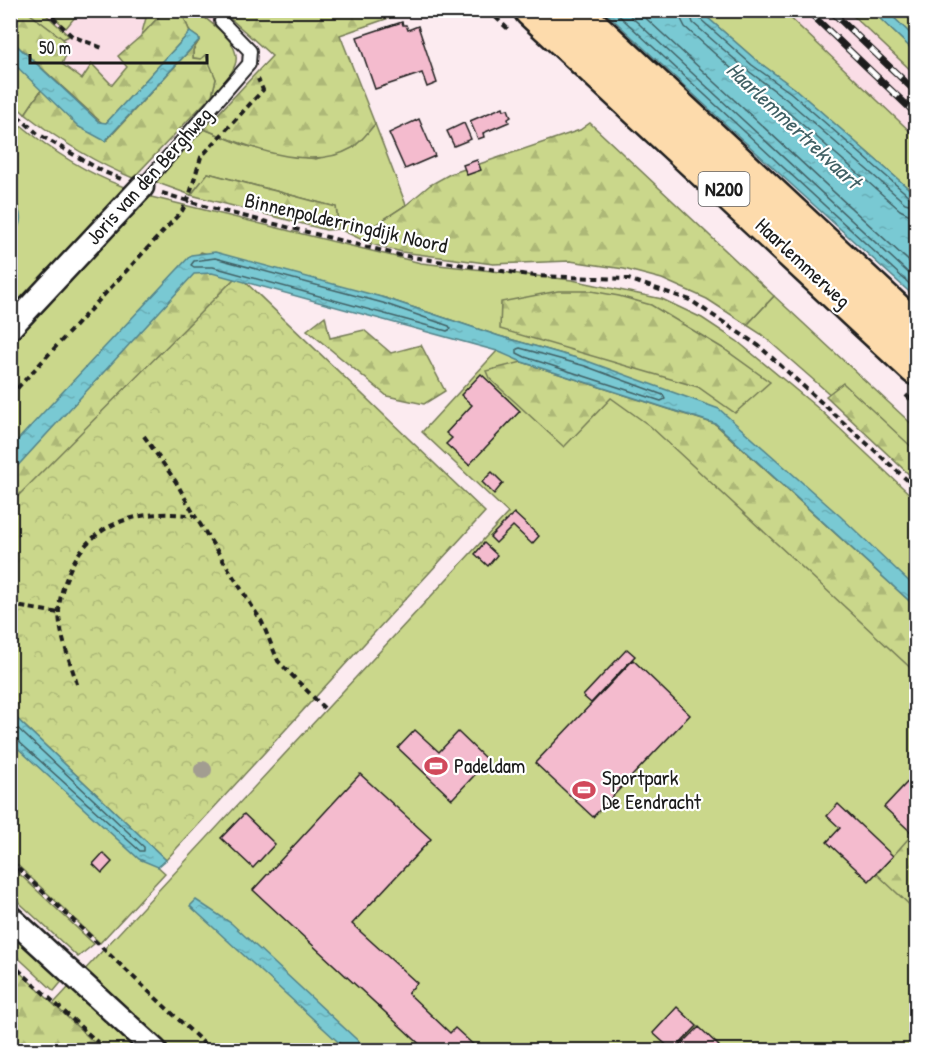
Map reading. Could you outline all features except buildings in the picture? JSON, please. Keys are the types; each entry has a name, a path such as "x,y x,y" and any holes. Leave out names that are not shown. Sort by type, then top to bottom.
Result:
{"main road":[{"name":"Haarlemmerweg","path":"531,10 916,368"},
{"name":"Haarlemmerweg","path":"574,10 916,329"}],"street":[{"name":"Joris van den Berghweg","path":"10,328 142,187"},
{"path":"10,917 155,1050"}],"lane":[{"path":"221,21 250,51 249,64"},
{"name":"Joris van den Berghweg","path":"142,187 249,64"}],"path":[{"path":"45,10 72,36 105,49"},
{"path":"10,396 182,211 188,200 201,157 263,90 249,64"},
{"name":"Binnenpolderringdijk Noord","path":"10,109 38,134 104,172 142,187 188,200 399,255 536,276 628,279 690,300 759,346 916,488"},
{"path":"144,436 176,482 262,622 278,661 324,708"},
{"path":"77,684 61,629 59,613 60,595 72,561 82,547 101,531 129,518 169,512 195,516"},
{"path":"10,604 59,613"},
{"path":"10,861 211,1050"},
{"path":"10,962 106,1050"}],"shaded area":[{"path":"11,11 232,11 124,124 11,41"},
{"path":"783,11 848,11 916,75 916,137"}],"green space":[{"path":"11,11 26,11 63,39 69,48 62,64 82,79 92,64 112,85 127,67 118,56 164,11 181,11 190,32 106,123 102,123 11,40"},
{"path":"26,11 42,11 69,36 63,39"},
{"path":"47,11 80,11 66,28"},
{"path":"127,11 164,11 141,36 146,18 126,17"},
{"path":"181,11 197,11 224,34 234,49 235,65 212,95 216,79 205,55 201,59 193,58 193,50 200,39 190,32"},
{"path":"222,11 409,11 340,35 375,124 352,148 335,155 317,158 278,154 258,149 204,129 272,56"},
{"path":"700,11 783,11 916,137 916,195 794,88 756,60"},
{"path":"848,11 872,11 916,53 916,75"},
{"path":"887,11 916,11 916,39"},
{"path":"200,39 193,50 193,58 201,59 206,55 216,79 212,95 133,178 77,150 25,114 42,89 79,127 107,140"},
{"path":"11,61 42,89 25,114 11,101"},
{"path":"590,123 774,296 747,325 707,299 662,279 624,269 570,261 493,264 402,252 371,244 369,229 406,205 430,185 450,174 580,130"},
{"path":"375,124 406,205 369,229 371,244 339,229 336,207 208,173 191,195 155,182 204,129 243,145 316,159 354,147"},
{"path":"22,126 71,161 124,187 11,311 10,240 17,232 19,207 11,199 11,138"},
{"path":"208,173 336,207 339,229 326,230 191,195"},
{"name":"Sportpark De Eendracht","path":"143,195 421,263 572,280 662,299 702,318 737,341 819,409 916,500 916,1050 11,1050 10,985 43,1015 508,513 422,432 497,351 587,361 499,336 385,298 242,265 11,453 11,339"},
{"path":"201,252 242,265 238,275 11,506 11,453"},
{"path":"238,275 485,512 166,860 11,713 10,504"},
{"path":"558,291 591,291 651,305 724,349 770,382 735,413 698,387 500,329 501,302"},
{"path":"774,296 916,428 916,475 833,397 761,334 747,325"},
{"path":"325,316 330,338 364,330 391,353 421,345 445,391 424,404 387,396 307,330"},
{"path":"522,362 715,424 916,607 916,673 650,426 611,398 564,447 489,378 486,371"},
{"path":"843,383 916,451 916,481 826,396"},
{"path":"10,733 165,873 100,943 11,859"},
{"path":"916,830 916,911 877,874"},
{"path":"11,866 94,944 78,957 11,895"},
{"path":"10,930 64,979 54,991 11,951"},
{"path":"10,964 102,1050 22,1050 11,1039"}],"water":[{"name":"Haarlemmertrekvaart","path":"604,11 700,11 756,60 794,88 916,195 916,298 736,134"},
{"path":"872,11 887,11 916,39 916,53"},
{"path":"190,32 200,39 105,141 79,127 11,61 11,40 99,122 106,123"},
{"path":"11,199 20,214 20,224 11,240"},
{"path":"215,252 385,298 499,336 587,361 719,409 840,516 916,588 916,607 716,424 522,362 497,351 212,273 194,274 11,473 11,447 191,255"},
{"path":"11,713 166,860 158,867 139,859 11,742"},
{"path":"196,900 231,923 368,1050 347,1050 190,906"}],"railway":[{"path":"807,10 916,114"},
{"path":"830,10 916,92"}],"place":[{"name":"Padeldam","path":"436,766"},
{"name":"Sportpark De Eendracht","path":"584,790"}]}
